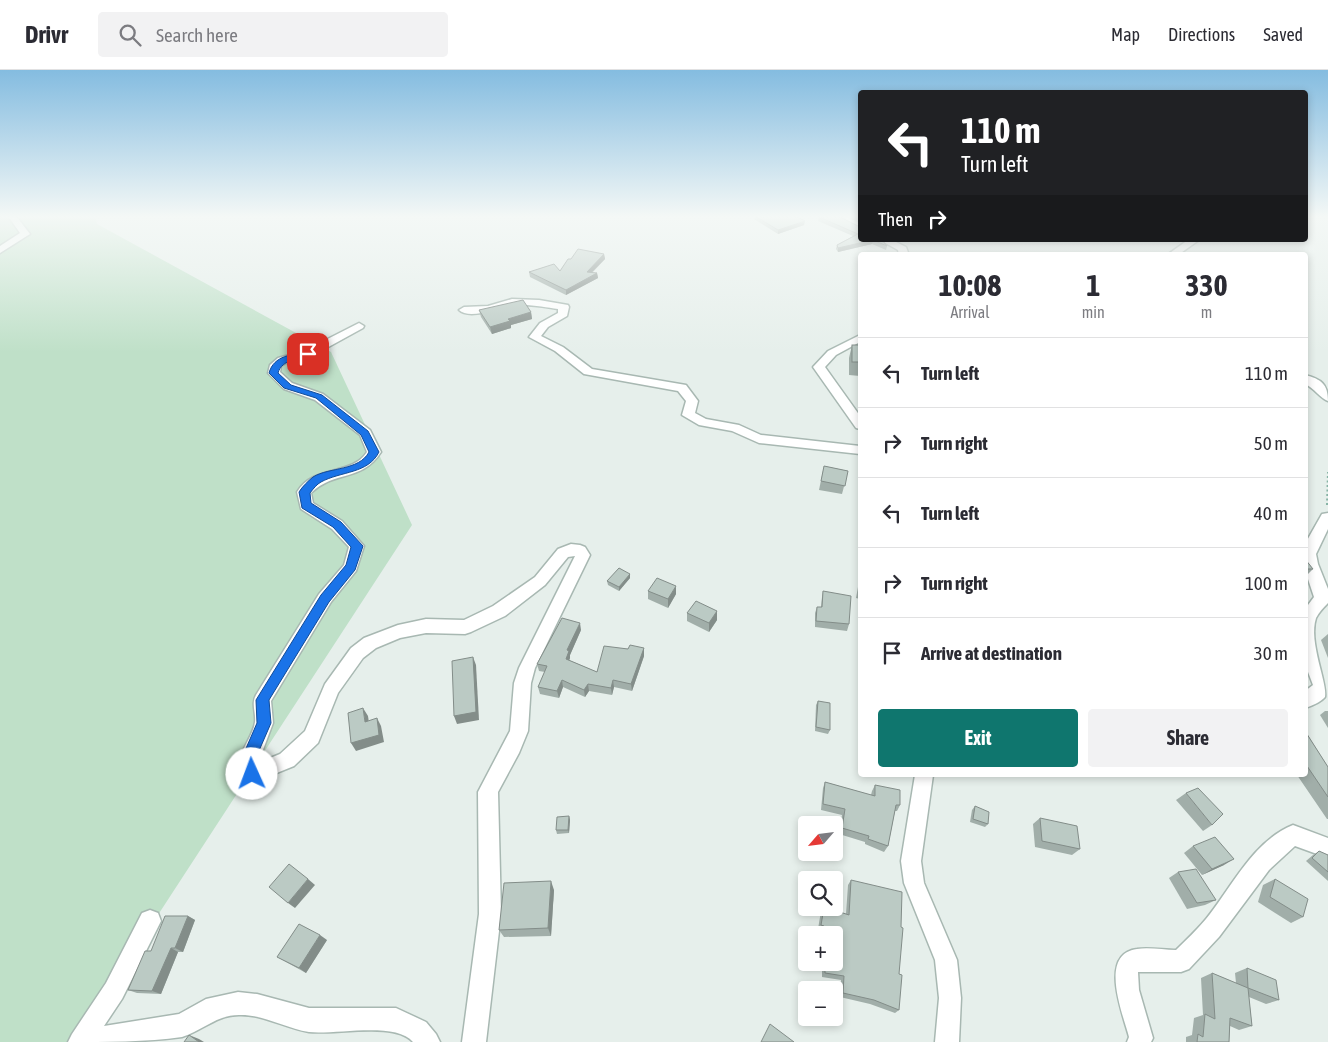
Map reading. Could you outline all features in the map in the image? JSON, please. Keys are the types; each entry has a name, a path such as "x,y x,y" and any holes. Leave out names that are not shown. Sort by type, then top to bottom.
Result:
{"street":[{"path":"464,310 489,309 512,302 539,302 564,307 562,314 544,325 535,337 559,349 588,372 682,388 692,402 688,415 703,422 735,428 759,439 858,450"},
{"path":"359,326 308,354 282,360 276,365 274,373 288,386 319,396 365,433 374,452 370,459 363,464 316,480 304,492 306,505 337,525 357,546 351,567 325,598 262,700 264,723 251,753 247,770 252,774 287,760 312,737 331,688 357,654 370,643 398,632 426,626 465,627 506,606 540,581 563,553 571,550 580,551 583,555 542,633 526,670 521,693 522,712 520,730 514,746 496,774 488,792 490,914 474,1042"},
{"path":"858,339 832,353 819,366 858,422"},
{"path":"1308,380 1319,386 1328,397"},
{"path":"1308,620 1312,607 1322,599 1322,589 1310,564 1308,554 1327,518"},
{"path":"1308,652 1322,685 1319,692 1308,698"},
{"path":"924,777 911,861 914,883 946,960 950,998 947,1042"},
{"path":"1139,1042 1141,1038 1128,990 1126,967 1136,960 1181,961 1214,926 1245,884 1284,839 1292,835 1328,848"},
{"path":"80,1042 114,991 150,921"},
{"path":"80,1042 182,1025 206,1011 238,1003 257,1004 309,1020 396,1020 418,1030 428,1042"}],"path":[{"path":"1327,518 1326,486 1328,472"}],"green space":[{"path":"0,261 165,261 331,352 412,525 111,987 68,1042 0,1042"}],"building":[{"path":"566,261 597,261 587,272 597,273 566,290 529,272 554,264 560,271"},
{"path":"523,300 531,312 490,327 479,310"},
{"path":"852,345 858,345 858,362 852,362"},
{"path":"824,466 848,471 845,486 821,481"},
{"path":"619,568 630,574 619,587 607,581"},
{"path":"657,578 676,586 668,599 648,591"},
{"path":"823,591 851,596 849,624 816,621 817,607 822,607"},
{"path":"696,601 717,611 709,623 687,613"},
{"path":"562,618 580,623 567,650 569,651 566,659 597,672 604,646 628,649 630,645 644,648 631,684 613,680 611,688 588,684 584,690 562,680 557,691 538,687 547,666 537,664"},
{"path":"473,657 476,712 454,716 452,661"},
{"path":"818,701 830,703 830,730 816,727"},
{"path":"363,708 365,722 377,718 379,735 351,743 348,713"},
{"path":"1308,736 1328,767 1328,797 1308,767"},
{"path":"825,782 875,796 875,785 900,790 900,805 896,805 888,846 868,839 869,836 843,828 845,809 823,804"},
{"path":"1198,788 1223,814 1212,825 1186,793"},
{"path":"975,806 989,812 988,824 973,819"},
{"path":"569,816 568,830 556,830 557,817"},
{"path":"1040,818 1077,826 1080,849 1042,841"},
{"path":"1215,837 1234,859 1212,869 1193,846"},
{"path":"1319,851 1328,855 1328,872 1312,858"},
{"path":"289,864 308,879 288,903 269,887"},
{"path":"1196,869 1216,900 1197,903 1178,872"},
{"path":"1275,879 1308,899 1303,917 1270,897"},
{"path":"851,880 902,892 901,927 903,928 899,974 902,975 899,1010 874,1000 843,993 844,976 825,973 825,971 843,971 843,926 821,925 823,916 843,916 843,913 849,915"},
{"path":"551,881 548,928 499,930 504,883"},
{"path":"165,916 188,916 175,948 171,948 152,991 128,990 145,951 151,951"},
{"path":"299,924 320,935 299,968 277,957"},
{"path":"1247,968 1276,980 1279,1000 1248,988"},
{"path":"1212,973 1248,988 1252,1026 1230,1018 1229,1042 1197,1042 1198,1034 1203,1037 1205,1014 1215,1019"},
{"path":"770,1024 794,1042 761,1042"},
{"path":"189,1035 199,1042 184,1042"}],"route":[{"path":"252,774 247,770 251,753 264,723 262,700 325,598 351,567 357,546 337,525 306,505 304,492 316,480 351,470 363,464 370,459 374,452 365,433 319,396 288,386 274,373 276,365 282,360 308,354"}]}
